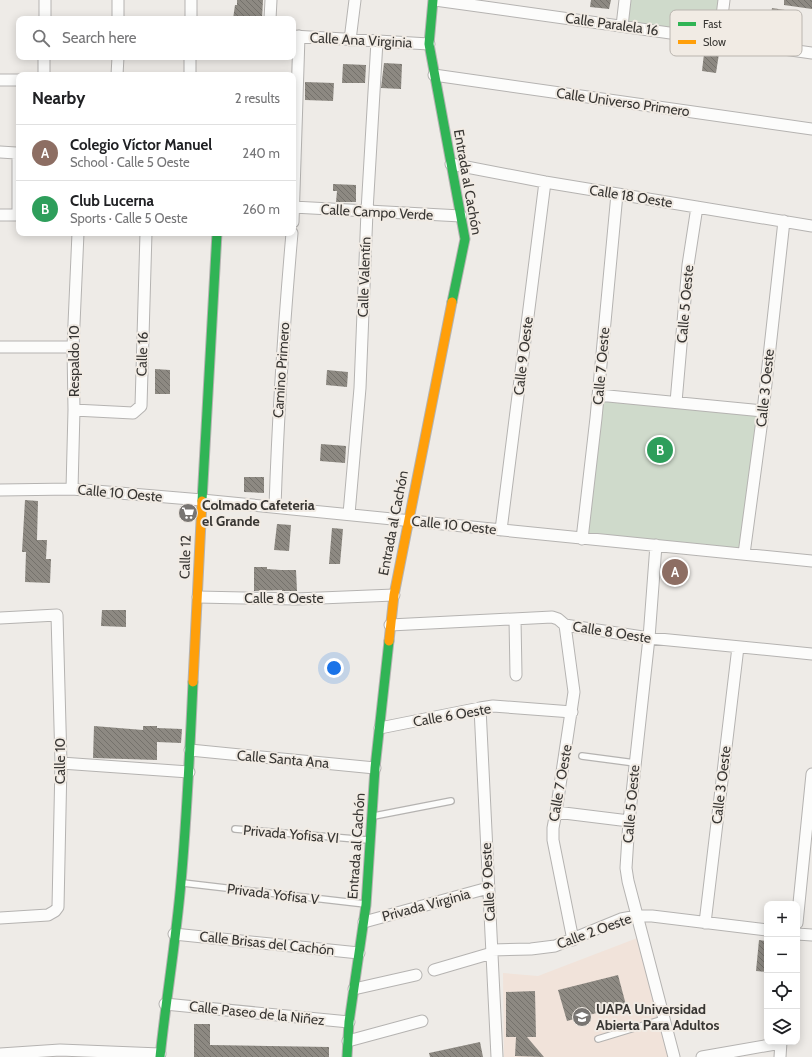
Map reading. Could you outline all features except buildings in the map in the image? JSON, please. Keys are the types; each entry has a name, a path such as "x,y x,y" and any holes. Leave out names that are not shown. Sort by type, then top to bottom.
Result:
{"street":[{"path":"45,0 45,16"},
{"path":"118,0 118,16"},
{"path":"191,0 191,16"},
{"path":"270,0 270,16"},
{"path":"350,40 354,0"},
{"name":"Calle Paralela 16","path":"434,0 670,33"},
{"name":"Entrada al Cachón","path":"347,1057 349,1022 366,904 375,768 394,595 465,238 429,44 434,0"},
{"path":"622,26 625,0"},
{"path":"723,10 724,0"},
{"name":"Calle Ana Virginia","path":"296,36 429,44"},
{"name":"Calle Valentín","path":"349,514 360,388 367,211 377,41"},
{"name":"Calle Paralela 16","path":"802,52 812,53"},
{"path":"44,60 44,72"},
{"path":"118,60 118,72"},
{"path":"190,60 190,72"},
{"path":"296,60 296,72"},
{"name":"Calle Universo Primero","path":"434,75 812,129"},
{"path":"0,80 16,80"},
{"path":"0,152 14,152 16,154"},
{"name":"Calle 18 Oeste","path":"451,164 545,182 812,226"},
{"name":"Calle 9 Oeste","path":"501,530 545,182"},
{"name":"Calle 7 Oeste","path":"582,539 598,395 617,194"},
{"name":"Calle Campo Verde","path":"296,207 461,216"},
{"name":"Calle 5 Oeste","path":"676,402 688,265 697,207"},
{"path":"0,215 16,215"},
{"name":"Calle 3 Oeste","path":"744,554 763,411 784,221"},
{"name":"Respaldo 10","path":"72,489 74,410 73,347 78,236"},
{"name":"Calle 16","path":"74,410 133,413 141,406 146,236"},
{"name":"Calle 12","path":"160,1055 165,1004 181,883 189,772 202,500 218,236"},
{"name":"Camino Primero","path":"275,507 280,382 292,236"},
{"path":"0,347 73,347"},
{"path":"598,395 763,411"},
{"name":"Calle 10 Oeste","path":"0,490 72,489 202,500 812,561"},
{"name":"Calle 5 Oeste","path":"656,545 649,638 629,820 626,868 628,882 674,1057"},
{"name":"Calle 8 Oeste","path":"198,597 296,599 394,595"},
{"name":"Calle 10","path":"0,618 57,615 61,763 58,907 55,911 48,915 0,918"},
{"name":"Calle 8 Oeste","path":"390,625 552,617 558,619 565,625 649,638 812,654"},
{"path":"514,620 516,675"},
{"name":"Calle 7 Oeste","path":"565,625 574,692 552,840 573,940"},
{"name":"Calle 3 Oeste","path":"705,923 738,647"},
{"name":"Calle 6 Oeste","path":"380,728 493,706 572,712"},
{"name":"Calle 9 Oeste","path":"480,708 497,1057"},
{"name":"Calle Santa Ana","path":"190,750 375,768"},
{"path":"61,763 189,772"},
{"path":"799,901 812,774"},
{"path":"556,812 629,820"},
{"name":"Privada Virginia","path":"364,922 488,888"},
{"name":"Calle 2 Oeste","path":"434,970 492,951 555,946 573,940 621,919 637,916 652,916 764,930"},
{"name":"Calle Brisas del Cachón","path":"174,934 359,953"},
{"path":"800,934 812,935"},
{"path":"354,989 416,975"},
{"name":"Calle Paseo de la Niñez","path":"165,1004 349,1022"},
{"path":"348,1041 422,1022"},
{"path":"702,1057 770,1045"},
{"path":"780,1057 781,1045"},
{"path":"0,1054 60,1050 160,1055"}],"lane":[{"path":"582,756 635,763"},
{"path":"372,816 451,801"},
{"name":"Privada Yofisa VI","path":"235,829 370,841"},
{"name":"Privada Yofisa V","path":"181,883 366,904"},
{"path":"598,1039 664,1019"}],"shaded area":[{"name":"UAPA Universidad Abierta Para Adultos","path":"640,937 672,1057 504,1057 503,973 538,976"}],"green space":[{"path":"627,0 721,0 720,10 670,10 670,30 624,23"},
{"path":"603,399 757,414 742,550 587,535"}],"traffic: fast":[{"path":"433,0 429,44 465,239 452,302"},
{"path":"202,501 217,236"},
{"path":"347,1057 349,1022 366,905 375,768 389,641"},
{"path":"160,1057 181,882 187,807 193,682"}],"traffic: slow":[{"path":"389,641 394,595 452,302"},
{"path":"193,682 202,501"}],"place":[{"name":"Club Lucerna","path":"660,450"},
{"name":"Colmado Cafeteria el Grande","path":"188,513"},
{"name":"Colegio Víctor Manuel","path":"675,572"},
{"name":"UAPA Universidad Abierta Para Adultos","path":"582,1017"}]}
